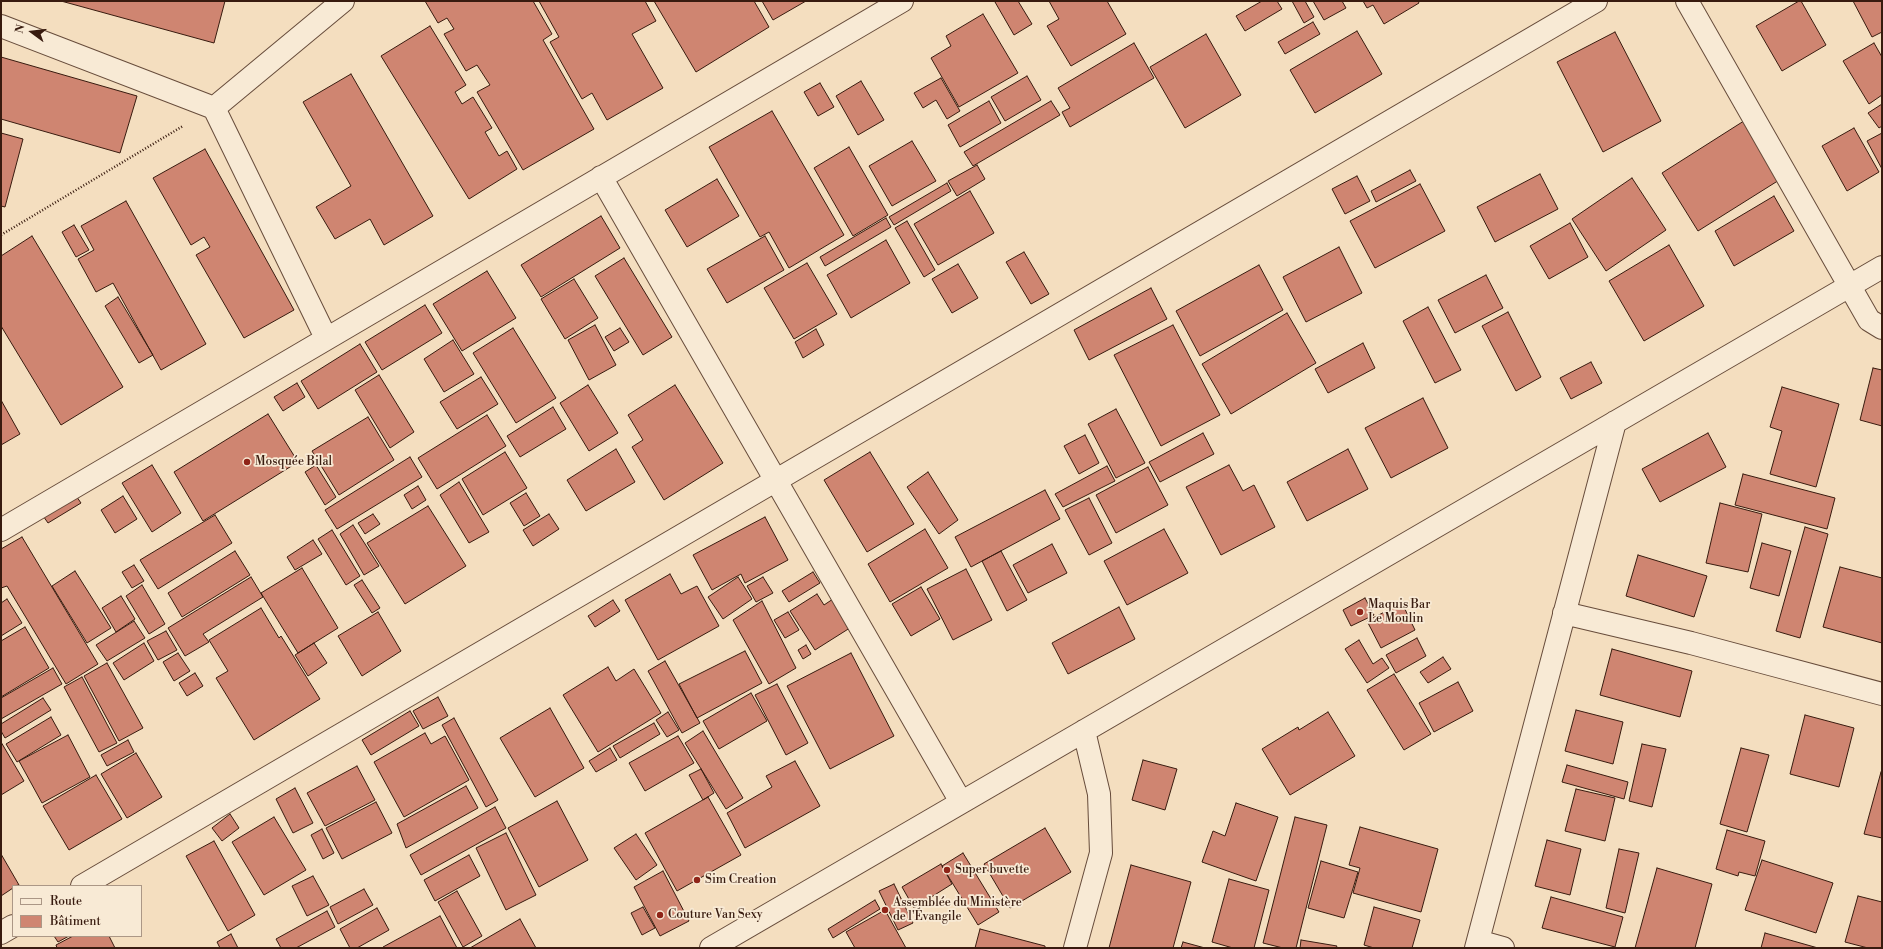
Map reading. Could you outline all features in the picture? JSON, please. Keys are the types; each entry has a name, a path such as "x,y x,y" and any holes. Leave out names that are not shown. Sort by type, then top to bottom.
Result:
{"street":[{"path":"214,108 343,1"},
{"path":"1,530 902,1"},
{"path":"84,885 1596,1"},
{"path":"1687,1 1851,285 1869,320 1882,328"},
{"path":"1,26 214,108 326,338"},
{"path":"601,177 961,802"},
{"path":"711,948 1882,267"},
{"path":"1503,948 1477,945 1615,422"},
{"path":"1564,613 1691,644 1882,694"},
{"path":"1075,948 1101,853 1098,794 1084,731"},
{"path":"1,933 12,927"}],"path":[{"path":"1,235 214,108"}],"building":[{"path":"61,1 225,1 214,43"},
{"path":"425,1 533,1 552,34 543,40 594,129 523,170 477,92 490,85 477,65 466,71 444,34 454,29 447,18 438,23"},
{"path":"539,1 645,1 656,21 632,34 663,88 607,120 592,93 582,99 550,42 559,37"},
{"path":"654,1 754,1 769,27 696,72"},
{"path":"762,1 806,1 773,20"},
{"path":"1018,1 1032,24 1014,35 995,2"},
{"path":"1049,1 1107,1 1126,34 1071,66 1047,26 1059,19"},
{"path":"1262,1 1277,1 1282,9 1245,31 1236,16"},
{"path":"1292,1 1305,1 1314,17 1304,23"},
{"path":"1313,1 1342,1 1346,8 1324,20"},
{"path":"1363,1 1418,1 1419,3 1384,24 1373,5 1367,8"},
{"path":"1801,1 1826,45 1782,71 1756,26"},
{"path":"1853,1 1882,1 1882,32 1872,37"},
{"path":"983,14 1018,73 959,107 931,58 951,46 946,36"},
{"path":"1313,22 1320,34 1285,54 1278,42"},
{"path":"430,26 466,85 455,92 462,104 473,97 492,128 485,132 499,156 507,151 517,169 469,199 381,56"},
{"path":"1357,31 1382,74 1315,113 1290,70"},
{"path":"1615,32 1661,121 1603,152 1557,62"},
{"path":"1206,34 1241,95 1185,128 1150,67"},
{"path":"1134,43 1154,78 1070,127 1062,112 1070,108 1058,88"},
{"path":"1874,43 1882,57 1882,95 1869,104 1843,61"},
{"path":"1,57 137,96 120,153 1,119"},
{"path":"351,74 433,216 384,245 370,219 335,239 316,207 351,186 303,102"},
{"path":"1027,76 1041,100 1005,121 991,97"},
{"path":"941,78 960,111 947,119 936,100 923,108 914,93"},
{"path":"861,81 884,120 858,135 836,96"},
{"path":"820,83 834,107 818,116 804,92"},
{"path":"989,101 1001,123 960,147 948,125"},
{"path":"1051,101 1060,115 973,166 964,152"},
{"path":"1882,104 1882,126 1879,128 1868,113"},
{"path":"772,111 844,235 789,268 769,232 760,237 709,147"},
{"path":"1747,119 1784,177 1698,231 1662,173"},
{"path":"1854,128 1879,172 1847,191 1822,146"},
{"path":"1,133 23,139 5,207 1,206"},
{"path":"1882,133 1882,169 1867,141"},
{"path":"912,141 936,181 892,206 869,166"},
{"path":"849,147 888,215 853,236 814,168"},
{"path":"205,149 294,310 244,338 196,255 210,247 204,237 191,245 153,178"},
{"path":"977,165 985,179 957,196 948,181"},
{"path":"1410,170 1416,181 1376,202 1371,191"},
{"path":"1540,174 1558,209 1495,242 1477,207"},
{"path":"1357,176 1370,201 1345,214 1332,189"},
{"path":"1632,178 1666,230 1606,271 1572,219"},
{"path":"717,179 739,216 687,247 665,210"},
{"path":"947,183 951,191 894,225 889,217"},
{"path":"1420,184 1445,231 1375,268 1350,221"},
{"path":"970,191 994,233 938,265 914,224"},
{"path":"1774,196 1794,231 1734,266 1715,231"},
{"path":"126,201 206,344 161,370 113,283 96,292 78,259 94,250 81,226"},
{"path":"601,216 620,248 541,297 521,265"},
{"path":"886,218 891,227 825,266 820,257"},
{"path":"907,221 935,270 924,277 895,228"},
{"path":"1570,223 1588,257 1549,279 1530,246"},
{"path":"74,225 89,250 76,257 62,232"},
{"path":"32,236 123,387 61,425 1,326 1,256"},
{"path":"765,236 784,270 727,303 707,269"},
{"path":"886,240 910,283 851,318 827,275"},
{"path":"1669,245 1704,306 1644,341 1609,281"},
{"path":"1339,247 1362,293 1306,322 1283,277"},
{"path":"1024,252 1049,294 1031,304 1006,262"},
{"path":"624,258 672,337 643,355 595,276"},
{"path":"807,263 837,314 794,339 764,288"},
{"path":"958,264 978,298 952,313 932,279"},
{"path":"1259,265 1283,310 1200,356 1176,311"},
{"path":"487,271 516,318 462,351 433,304"},
{"path":"1486,275 1503,308 1455,333 1438,300"},
{"path":"574,279 598,318 565,339 541,299"},
{"path":"1151,288 1167,319 1089,360 1074,330"},
{"path":"118,297 153,355 139,363 105,306"},
{"path":"425,305 442,333 382,370 365,342"},
{"path":"1428,307 1461,370 1435,383 1403,321"},
{"path":"1508,312 1541,377 1516,391 1482,326"},
{"path":"1287,313 1316,363 1231,414 1202,364"},
{"path":"595,325 616,365 589,380 568,340"},
{"path":"1173,325 1220,415 1161,446 1114,355"},
{"path":"513,328 556,398 516,423 473,353"},
{"path":"620,328 629,342 614,351 605,337"},
{"path":"816,329 824,345 803,358 795,342"},
{"path":"453,340 474,374 444,392 424,359"},
{"path":"1363,343 1375,368 1328,393 1315,369"},
{"path":"360,344 377,372 318,409 301,381"},
{"path":"1591,362 1602,383 1571,399 1560,378"},
{"path":"1873,368 1882,370 1882,426 1860,420"},
{"path":"379,375 414,432 390,448 355,390"},
{"path":"481,377 498,404 457,429 440,402"},
{"path":"297,383 305,397 283,411 274,397"},
{"path":"588,385 618,433 589,451 560,403"},
{"path":"675,385 723,463 664,500 632,447 643,440 628,415"},
{"path":"1782,387 1839,404 1816,487 1770,474 1782,431 1770,427"},
{"path":"1423,398 1448,448 1391,478 1365,428"},
{"path":"1,400 20,434 1,445"},
{"path":"553,407 566,429 520,457 507,436"},
{"path":"1116,409 1145,463 1116,478 1088,424"},
{"path":"268,414 298,462 203,521 174,472"},
{"path":"487,415 506,446 437,489 418,458"},
{"path":"368,417 394,460 339,495 312,451"},
{"path":"1203,433 1214,454 1160,482 1149,462"},
{"path":"1708,433 1726,467 1660,502 1642,469"},
{"path":"1085,435 1099,463 1079,474 1064,446"},
{"path":"616,449 635,482 586,511 567,480"},
{"path":"1348,449 1368,489 1307,521 1287,482"},
{"path":"505,452 527,488 483,515 462,479"},
{"path":"870,452 914,524 867,552 824,480"},
{"path":"410,457 422,477 337,529 325,510"},
{"path":"152,465 181,513 152,532 122,483"},
{"path":"316,465 336,497 325,505 305,472"},
{"path":"1229,465 1243,491 1254,485 1275,527 1221,555 1186,487"},
{"path":"1107,466 1115,481 1063,507 1055,494"},
{"path":"1148,467 1168,505 1116,533 1096,495"},
{"path":"928,472 958,520 939,534 907,487"},
{"path":"1743,474 1835,498 1827,529 1735,505"},
{"path":"459,482 489,532 469,543 440,495"},
{"path":"418,486 426,500 412,509 404,495"},
{"path":"72,490 81,503 48,523 39,510"},
{"path":"1045,490 1060,519 971,567 955,537"},
{"path":"526,493 540,516 524,526 510,503"},
{"path":"123,496 137,519 115,533 101,510"},
{"path":"1089,498 1112,543 1089,555 1065,510"},
{"path":"1720,503 1762,514 1748,572 1706,563"},
{"path":"428,506 466,566 405,604 367,543"},
{"path":"373,514 380,524 365,534 358,523"},
{"path":"549,514 559,529 533,546 523,530"},
{"path":"215,515 232,543 158,589 140,560"},
{"path":"765,517 788,560 745,583 741,574 712,590 693,555"},
{"path":"353,525 379,566 364,575 340,534"},
{"path":"1805,527 1828,534 1800,638 1776,631"},
{"path":"925,529 948,568 890,602 868,564"},
{"path":"1164,529 1188,573 1127,605 1104,561"},
{"path":"332,530 360,576 346,585 318,539"},
{"path":"22,537 98,664 66,684 7,586 1,588 1,549"},
{"path":"313,540 322,554 295,570 287,557"},
{"path":"1762,543 1791,551 1779,596 1750,588"},
{"path":"1052,544 1067,573 1028,593 1013,565"},
{"path":"235,551 250,575 182,617 168,593"},
{"path":"1001,551 1027,600 1007,611 982,561"},
{"path":"1638,555 1707,576 1694,617 1626,596"},
{"path":"134,565 144,581 132,588 122,572"},
{"path":"1840,567 1882,578 1882,643 1823,627"},
{"path":"302,568 338,628 298,653 261,593"},
{"path":"966,569 992,620 953,640 927,589"},
{"path":"75,571 111,628 87,643 52,586"},
{"path":"813,572 820,583 789,602 782,591"},
{"path":"670,574 681,594 697,586 719,626 658,660 625,600"},
{"path":"251,577 263,597 203,634 209,642 185,656 168,628"},
{"path":"738,577 752,599 723,619 708,597"},
{"path":"763,577 773,593 756,602 747,586"},
{"path":"362,580 380,608 372,613 354,585"},
{"path":"142,585 165,624 149,634 126,596"},
{"path":"921,587 940,619 911,636 892,604"},
{"path":"817,594 824,605 836,597 853,626 815,650 790,611"},
{"path":"121,596 135,619 116,632 102,608"},
{"path":"1365,598 1374,615 1351,626 1343,610"},
{"path":"7,599 22,623 1,636 1,603"},
{"path":"613,600 620,611 595,627 588,616"},
{"path":"762,601 796,668 769,684 733,620"},
{"path":"1402,603 1415,630 1381,648 1367,621"},
{"path":"1119,607 1135,639 1068,674 1052,643"},
{"path":"261,608 279,638 281,636 320,699 254,740 216,678 228,671 209,640"},
{"path":"378,612 401,651 362,676 338,636"},
{"path":"788,612 799,630 785,638 774,620"},
{"path":"134,621 145,638 107,661 96,645"},
{"path":"25,627 49,668 1,697 1,641"},
{"path":"166,631 177,650 158,660 147,641"},
{"path":"1417,638 1426,656 1396,673 1386,655"},
{"path":"1359,640 1373,664 1382,658 1389,668 1367,683 1345,649"},
{"path":"144,643 154,661 124,680 113,663"},
{"path":"314,643 327,663 308,676 295,655"},
{"path":"806,645 811,654 803,659 798,650"},
{"path":"1612,649 1692,671 1680,717 1600,695"},
{"path":"745,651 762,683 697,718 679,684"},
{"path":"178,653 190,671 174,681 163,662"},
{"path":"851,653 894,736 830,769 787,686"},
{"path":"1443,657 1451,669 1428,683 1420,672"},
{"path":"665,661 700,723 682,733 648,671"},
{"path":"107,663 143,728 119,741 84,676"},
{"path":"608,667 616,681 634,669 661,713 598,752 563,695"},
{"path":"53,668 62,684 1,719 1,698"},
{"path":"195,673 203,686 187,696 179,683"},
{"path":"1394,674 1431,734 1404,750 1367,690"},
{"path":"82,677 117,743 99,752 64,687"},
{"path":"1458,682 1473,711 1434,732 1419,703"},
{"path":"777,684 808,743 786,755 755,695"},
{"path":"751,693 767,721 719,749 703,721"},
{"path":"438,697 448,716 423,729 413,711"},
{"path":"43,698 51,710 5,738 1,731 1,724"},
{"path":"550,708 584,768 535,797 500,738"},
{"path":"1576,710 1623,722 1613,764 1565,751"},
{"path":"410,711 419,726 371,755 362,740"},
{"path":"668,712 679,730 667,737 656,720"},
{"path":"1328,712 1355,756 1290,795 1262,749 1298,727 1299,730"},
{"path":"1805,715 1854,728 1839,787 1790,774"},
{"path":"51,717 61,735 17,762 6,744"},
{"path":"454,718 498,800 486,807 442,725"},
{"path":"654,723 660,734 620,758 613,746"},
{"path":"703,731 743,798 726,809 685,743"},
{"path":"425,733 431,744 445,736 469,780 404,817 374,762"},
{"path":"68,735 90,777 42,803 19,761"},
{"path":"678,736 694,763 645,791 629,763"},
{"path":"128,740 134,752 107,766 101,755"},
{"path":"1,742 24,781 1,795"},
{"path":"1642,744 1666,749 1652,807 1629,801"},
{"path":"610,748 617,760 596,772 589,761"},
{"path":"1741,748 1769,755 1747,832 1720,824"},
{"path":"136,753 162,797 127,818 101,774"},
{"path":"1143,760 1177,769 1165,810 1132,800"},
{"path":"795,761 820,806 745,848 727,813 772,787 766,776"},
{"path":"1567,765 1628,782 1624,799 1562,782"},
{"path":"357,766 375,800 325,826 307,793"},
{"path":"701,769 714,793 703,800 689,775"},
{"path":"1882,772 1882,838 1864,834"},
{"path":"96,775 122,819 69,850 43,806"},
{"path":"466,786 478,808 406,848 397,824"},
{"path":"295,788 313,823 293,833 276,799"},
{"path":"1576,789 1615,798 1605,841 1565,831"},
{"path":"708,797 741,855 677,891 645,833"},
{"path":"557,801 588,860 539,887 508,828"},
{"path":"376,802 392,833 342,859 326,828"},
{"path":"1236,803 1278,817 1256,881 1202,862 1213,831 1225,836"},
{"path":"495,807 506,828 421,875 410,855"},
{"path":"230,814 239,828 222,841 212,828"},
{"path":"274,817 306,870 264,895 232,842"},
{"path":"1295,817 1327,825 1296,948 1283,948 1263,943"},
{"path":"1360,827 1438,849 1421,912 1353,893 1360,868 1349,865"},
{"path":"1045,828 1071,872 1010,908 984,864"},
{"path":"322,829 334,853 323,859 311,835"},
{"path":"1727,830 1765,841 1755,876 1739,872 1738,876 1716,869"},
{"path":"506,833 536,895 506,910 476,848"},
{"path":"636,834 657,865 636,880 614,848"},
{"path":"1547,840 1581,849 1570,895 1535,886"},
{"path":"214,841 255,915 228,931 186,856"},
{"path":"1619,849 1639,853 1625,913 1606,908"},
{"path":"963,853 999,912 978,925 942,866"},
{"path":"1,854 19,885 12,885 12,889 1,896"},
{"path":"469,855 480,876 435,901 424,880"},
{"path":"1762,860 1833,883 1816,933 1745,910"},
{"path":"1321,861 1358,872 1344,918 1308,908"},
{"path":"941,864 952,884 914,908 902,887"},
{"path":"1131,865 1191,882 1173,948 1109,948"},
{"path":"1657,868 1712,884 1695,948 1635,948"},
{"path":"663,871 689,921 660,936 634,887"},
{"path":"313,876 329,905 307,916 292,886"},
{"path":"1229,879 1269,890 1254,948 1233,948 1212,942"},
{"path":"894,884 913,923 898,930 879,891"},
{"path":"364,889 373,905 338,924 330,907"},
{"path":"457,891 482,936 463,947 438,902"},
{"path":"1858,896 1882,902 1882,948 1868,948 1845,942"},
{"path":"1551,897 1623,917 1615,947 1542,928"},
{"path":"875,900 880,909 833,938 828,929"},
{"path":"643,907 655,928 642,935 631,913"},
{"path":"1374,907 1420,920 1412,948 1374,948 1364,945"},
{"path":"377,908 389,930 357,948 350,948 340,929"},
{"path":"885,910 906,948 855,948 846,932"},
{"path":"327,911 335,927 296,948 281,948 276,939"},
{"path":"440,916 457,948 383,947"},
{"path":"520,919 536,948 470,948"},
{"path":"980,929 1045,946 1045,948 975,948"},
{"path":"1765,933 1818,948 1761,948"},
{"path":"231,934 238,948 220,948 217,942"},
{"path":"55,937 67,937 58,942"},
{"path":"71,937 110,937 115,948 57,948 56,945"},
{"path":"1301,940 1337,946 1336,948 1300,948"},
{"path":"1183,942 1205,948 1181,948"}],"place":[{"name":"Mosquée Bilal","path":"247,462"},
{"name":"Maquis Bar Le Moulin","path":"1360,612"},
{"name":"Super buvette","path":"947,870"},
{"name":"Sim Creation","path":"697,880"},
{"name":"Assemblée du Ministère de l'Évangile","path":"885,910"},
{"name":"Couture Van Sexy","path":"660,915"}]}
